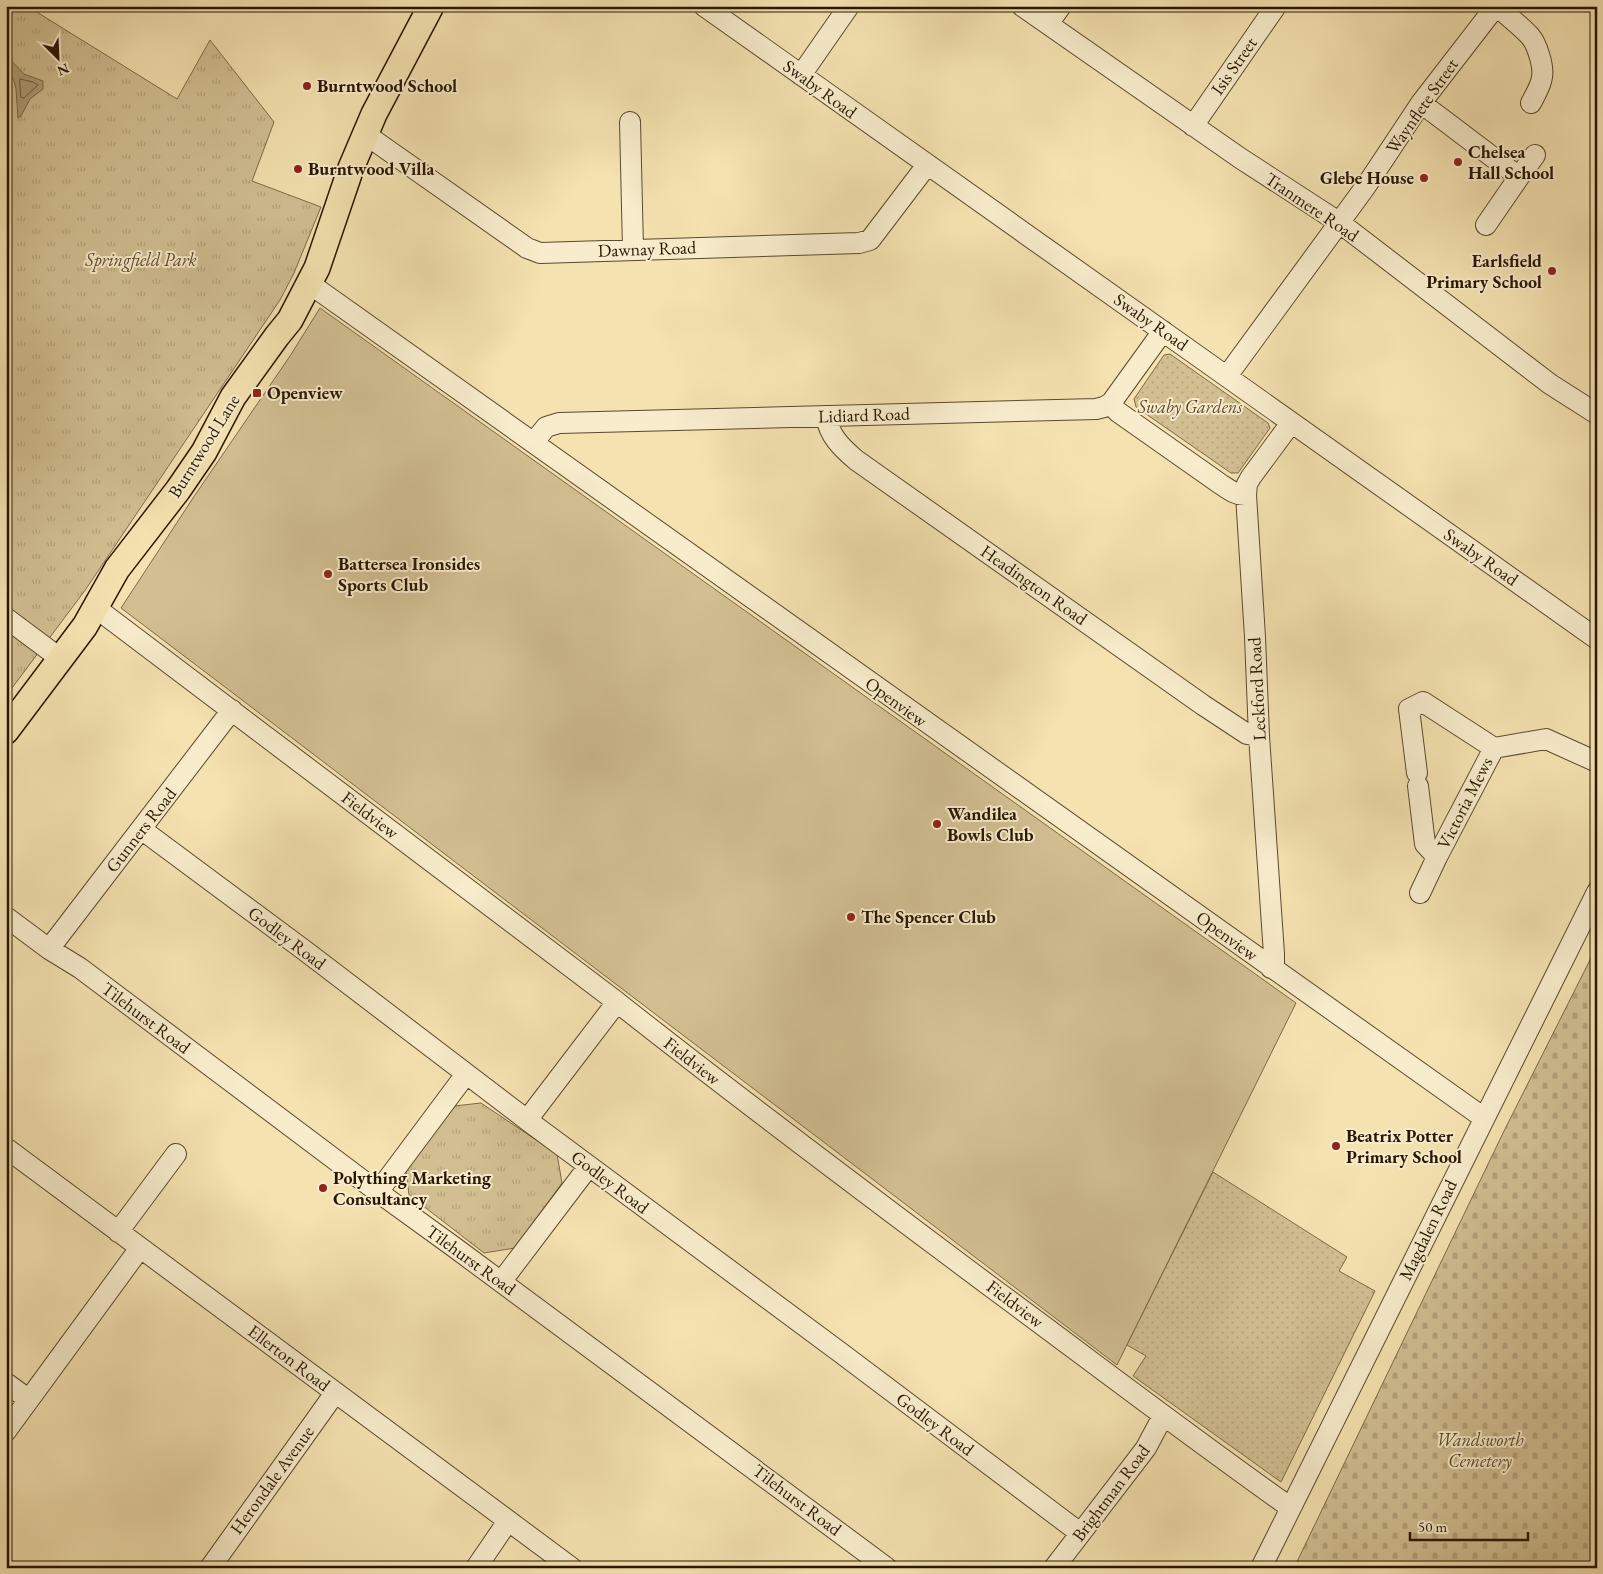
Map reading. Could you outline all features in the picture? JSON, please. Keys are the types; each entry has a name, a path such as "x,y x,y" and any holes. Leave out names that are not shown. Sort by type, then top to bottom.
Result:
{"main road":[{"path":"310,284 365,134 431,6"},
{"name":"Burntwood Lane","path":"6,730 85,626 117,569 159,515 154,500 190,447 212,438 227,408 247,400 279,351 268,348 290,320 310,284"}],"street":[{"name":"Swaby Road","path":"704,6 1597,639"},
{"path":"801,75 849,6"},
{"name":"Tranmere Road","path":"1022,6 1193,126 1340,223 1550,384 1597,414"},
{"path":"1048,24 1061,6"},
{"name":"Isis Street","path":"1193,126 1276,6"},
{"path":"1496,6 1530,37 1540,58 1543,68 1542,78 1531,102"},
{"name":"Waynflete Street","path":"1227,376 1340,223 1421,103 1496,6"},
{"path":"1421,103 1519,177"},
{"path":"630,122 633,249"},
{"name":"Dawnay Road","path":"365,134 533,252 540,253 859,243 870,240 927,165"},
{"path":"1486,225 1535,155"},
{"name":"Openview","path":"310,284 1484,1118"},
{"path":"1163,331 1111,403 1113,407 1219,483 1235,493 1246,495"},
{"name":"Lidiard Road","path":"534,442 546,427 559,423 1096,409 1111,403"},
{"name":"Headington Road","path":"826,416 827,426 839,446 856,460 1210,710 1247,734 1259,736"},
{"name":"Leckford Road","path":"1271,968 1274,961 1246,495 1247,484 1291,423"},
{"name":"Fieldview","path":"96,608 617,1002 713,1078 1164,1416 1279,1499 1292,1506"},
{"path":"6,618 61,659"},
{"name":"Victoria Mews","path":"1437,857 1424,844 1409,709 1423,702 1494,748 1546,739 1597,762"},
{"name":"Gunners Road","path":"49,949 232,710"},
{"name":"Victoria Mews","path":"1420,893 1494,748"},
{"name":"Godley Road","path":"141,830 1080,1533"},
{"name":"Magdalen Road","path":"1261,1568 1597,892"},
{"name":"Tilehurst Road","path":"6,917 49,949 80,968 378,1192 887,1568"},
{"path":"526,1120 617,1002"},
{"path":"378,1192 466,1074"},
{"name":"Ellerton Road","path":"6,1148 572,1568"},
{"path":"118,1232 176,1154"},
{"path":"501,1282 589,1166"},
{"path":"6,1431 140,1248"},
{"path":"6,1383 28,1400"},
{"name":"Herondale Avenue","path":"210,1568 335,1393"},
{"name":"Brightman Road","path":"1054,1568 1146,1448 1164,1416"},
{"path":"476,1568 508,1521"}],"green space":[{"name":"Springfield Park","path":"6,6 27,6 177,99 210,40 274,122 252,181 321,207 294,273 280,300 86,589 9,692 6,690"},
{"name":"The Spencer Club","path":"320,308 1296,1003 1117,1365 121,608 290,356"},
{"name":"Swaby Gardens","path":"1170,354 1268,423 1270,428 1238,473 1231,473 1136,407 1134,399 1164,355"},
{"name":"Wandsworth Cemetery","path":"1597,946 1597,1568 1294,1568 1504,1131"},
{"path":"481,1103 557,1154 562,1183 515,1248 484,1253 409,1195 406,1171 454,1106"},
{"path":"1213,1172 1347,1257 1339,1271 1375,1291 1281,1482 1133,1376 1146,1356 1127,1345"}],"water":[{"path":"6,55 24,74 43,81 43,89 30,99 18,118 16,89 14,81 6,68"}],"place":[{"name":"Burntwood School","path":"307,86"},
{"name":"Chelsea Hall School","path":"1458,162"},
{"name":"Burntwood Villa","path":"298,169"},
{"name":"Glebe House","path":"1424,178"},
{"name":"Earlsfield Primary School","path":"1552,271"},
{"name":"Openview","path":"257,393"},
{"name":"Battersea Ironsides Sports Club","path":"328,574"},
{"name":"Wandilea Bowls Club","path":"937,824"},
{"name":"The Spencer Club","path":"851,917"},
{"name":"Beatrix Potter Primary School","path":"1336,1146"},
{"name":"Polything Marketing Consultancy","path":"323,1188"}]}
